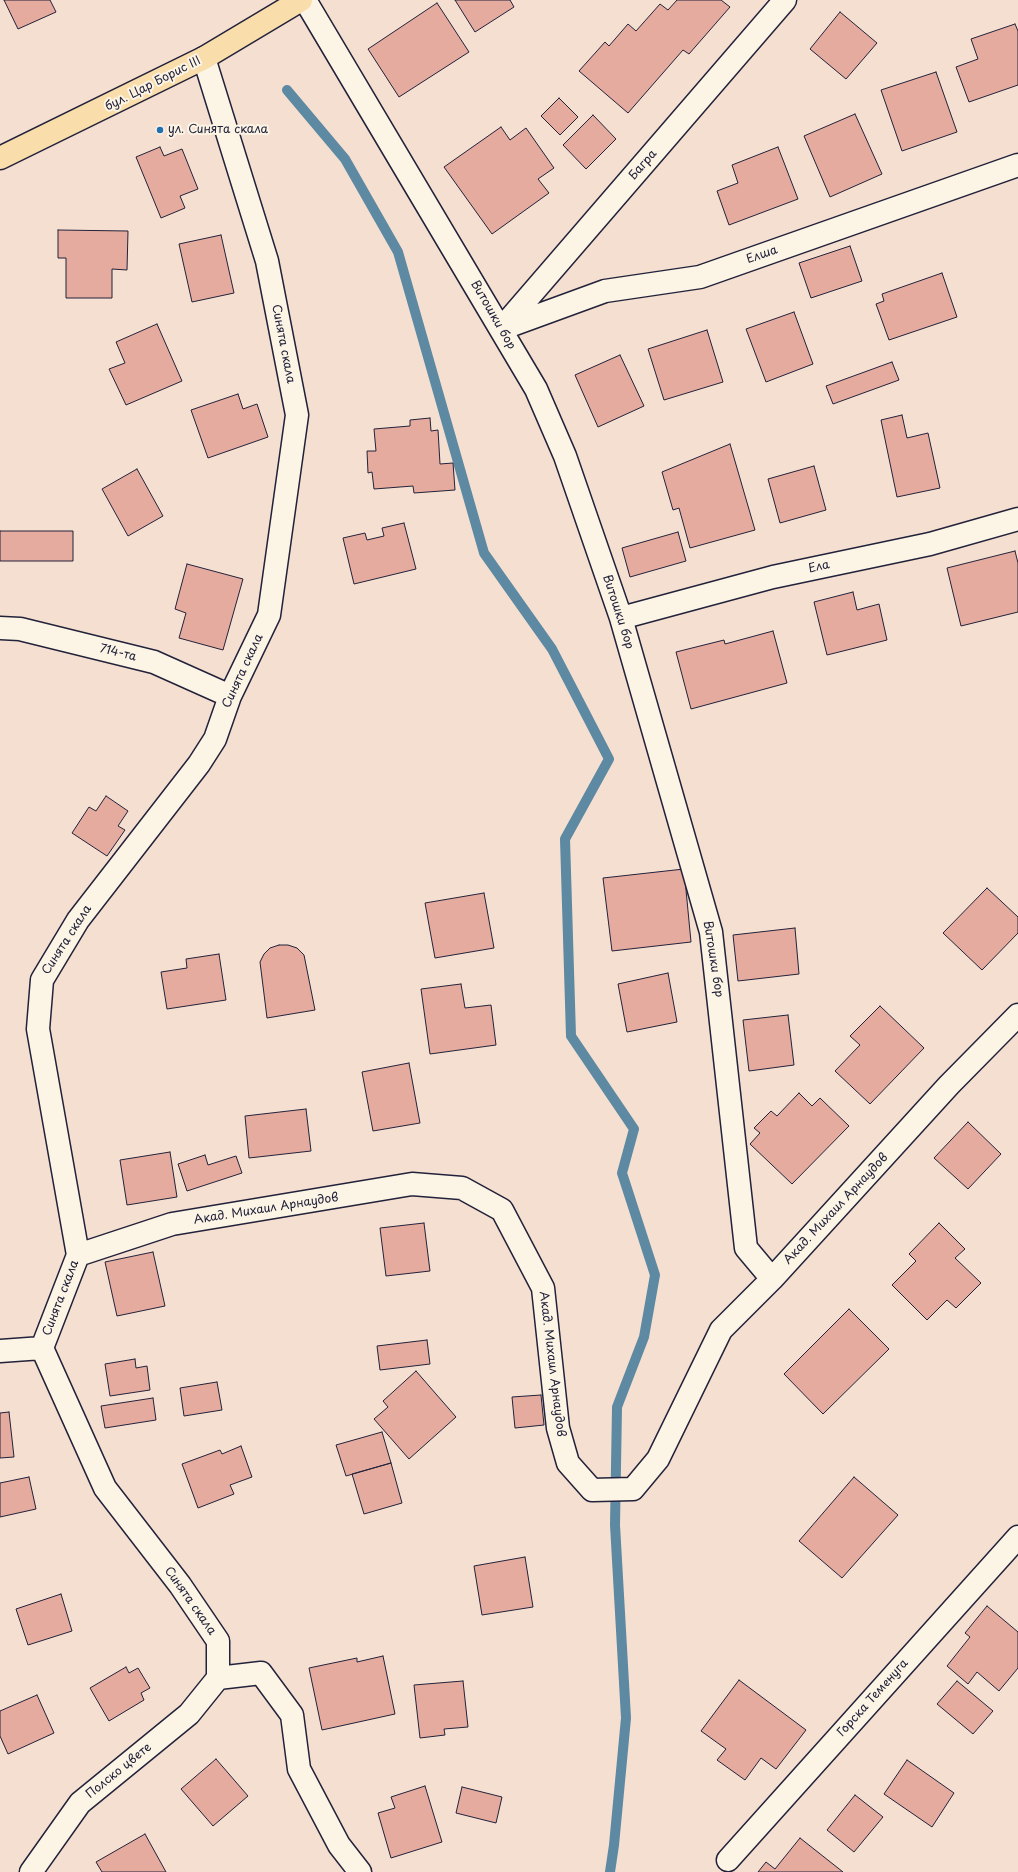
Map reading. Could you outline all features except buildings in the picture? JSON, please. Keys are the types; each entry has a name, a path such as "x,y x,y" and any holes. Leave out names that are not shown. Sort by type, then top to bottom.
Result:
{"main road":[{"name":"бул. Цар Борис III","path":"0,158 204,58 301,0"}],"street":[{"name":"Витошки бор","path":"305,0 536,389 565,456 621,618 711,932 746,1248 772,1279"},
{"name":"Багра","path":"501,329 785,0"},
{"name":"Синята скала","path":"204,58 267,261 297,415 270,615 230,696 215,739 199,764 78,920 42,980 38,1028 78,1255 42,1348 105,1488 180,1585 218,1641 218,1678"},
{"name":"Елша","path":"501,329 605,291 700,277 1018,165"},
{"name":"Ела","path":"621,618 773,577 930,544 1018,519"},
{"name":"714-та","path":"0,628 20,629 154,662 230,696"},
{"name":"Акад. Михаил Арнаудов","path":"78,1255 172,1224 412,1184 462,1188 502,1210 543,1288 558,1428 568,1463 592,1490 633,1489 658,1459 721,1330 772,1279 950,1086 1018,1015"},
{"path":"0,1351 42,1348"},
{"name":"Горска Теменуга","path":"728,1860 1018,1537"},
{"path":"218,1678 261,1673 292,1715 299,1769 339,1844 360,1872"},
{"name":"Полско цвете","path":"31,1872 80,1803 189,1714 218,1678"}],"waterway":[{"path":"287,90 345,159 398,252 484,553 552,649 609,759 565,839 571,1036 634,1129 622,1173 655,1275 644,1337 617,1407 615,1525 626,1718 610,1872"}],"place":[{"name":"ул. Синята скала","path":"160,130"}]}
